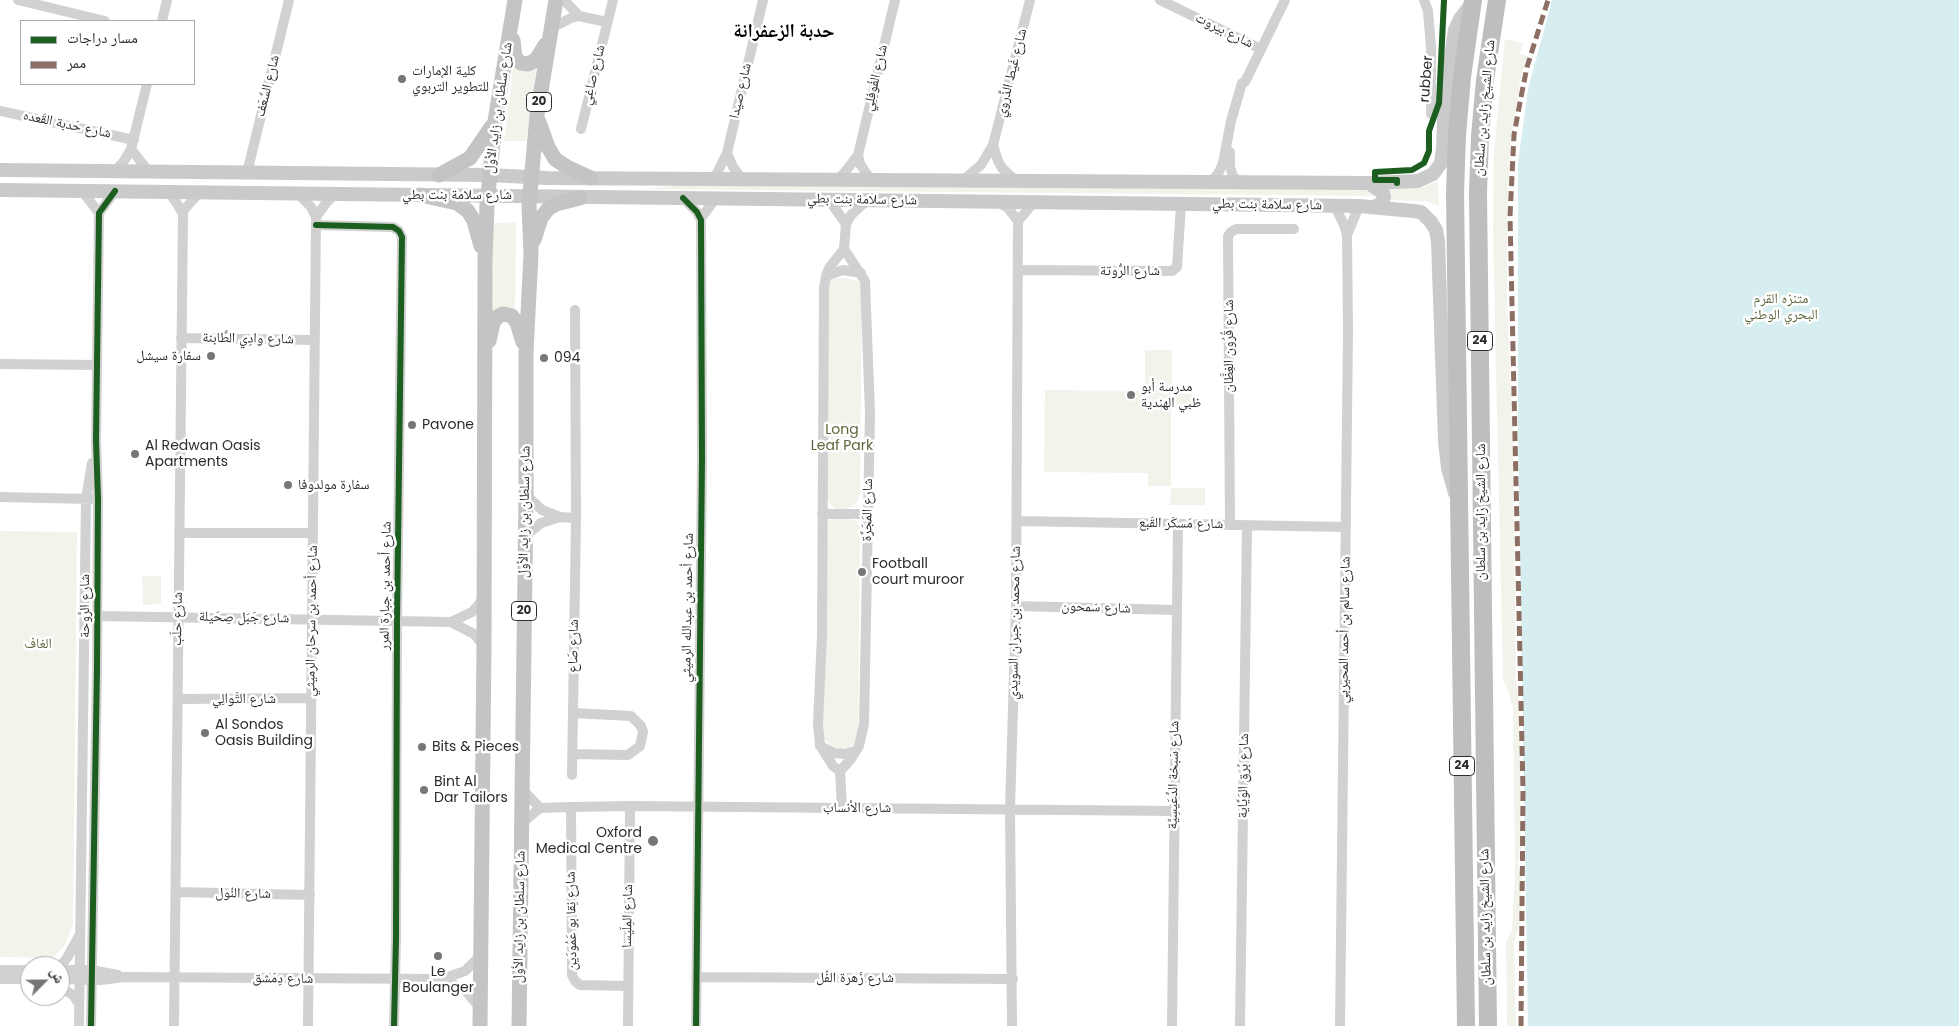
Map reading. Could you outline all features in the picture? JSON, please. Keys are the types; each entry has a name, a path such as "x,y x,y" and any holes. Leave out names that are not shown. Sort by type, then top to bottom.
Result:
{"highway":[{"name":"شارع الشيخ زايد بن سلطان","path":"1488,1026 1478,193 1480,136 1485,80 1497,0"},
{"name":"شارع الشيخ زايد بن سلطان","path":"1466,1026 1455,193 1462,77 1473,1"}],"main road":[{"name":"شارع سلطان بن زايد الأول","path":"519,1026 526,353 530,196 537,115 556,0"},
{"name":"شارع سلامة بنت بطي","path":"0,170 489,175 532,178 1368,183 1418,181 1433,174 1443,154 1445,95 1455,30 1460,19 1473,1"},
{"name":"شارع سلطان بن زايد الأول","path":"480,1026 484,646 485,261 489,175 495,121 514,7"},
{"path":"514,7 514,50 515,58 521,63 528,64 536,60 550,34"},
{"path":"537,115 548,147 555,158 567,167 591,178"},
{"path":"439,175 470,158 495,121"},
{"path":"1368,183 1383,193 1384,197 1382,202 1374,207"},
{"name":"شارع سلامة بنت بطي","path":"0,190 1359,206 1398,208 1421,212 1436,230 1438,242 1445,449 1448,468 1459,507"},
{"path":"420,196 457,203 468,211 474,221 485,261"},
{"path":"530,254 541,218 548,209 556,204 580,198"},
{"path":"484,372 493,323 497,317 503,314 512,316 517,323 526,353"}],"street":[{"path":"18,0 101,20"},
{"path":"162,20 167,0"},
{"name":"شارع السَّعَف","path":"247,173 289,0"},
{"path":"564,0 579,16"},
{"name":"شارع صاغِي","path":"581,129 613,0"},
{"name":"شارع صيدا","path":"714,179 727,154 763,0"},
{"name":"شارع الفُوفِلِي","path":"837,180 858,155 894,0"},
{"name":"شارع غَيط الذِّروي","path":"964,180 981,165 993,145 1030,0"},
{"name":"شارع بيروت","path":"1160,0 1261,49"},
{"path":"1211,182 1221,168 1242,83 1245,82 1285,0"},
{"path":"1424,0 1428,11 1431,47 1431,114"},
{"path":"550,34 571,18 579,16 607,22"},
{"path":"1239,182 1231,172 1229,158 1236,122 1248,85 1245,82"},
{"path":"115,171 124,161 133,144 147,85"},
{"name":"شارع حَدبة القَعده","path":"0,111 133,144"},
{"path":"133,144 149,172"},
{"path":"993,145 1001,166 1016,181"},
{"path":"727,154 733,167 742,179"},
{"path":"858,155 862,167 870,180"},
{"path":"82,191 99,214 115,191"},
{"path":"168,192 182,212 199,193"},
{"path":"298,194 310,208 316,221"},
{"path":"316,221 326,203 335,194"},
{"path":"683,198 701,218 716,198"},
{"path":"829,200 846,224"},
{"path":"842,808 840,771 833,766 820,746 818,724 822,635 824,295 826,276 844,249 846,224 851,215 867,200"},
{"path":"998,202 1008,208 1018,221 1034,202"},
{"name":"شارع الرُّوتة","path":"1018,270 1174,270 1177,267 1181,204"},
{"name":"شارع سالم بن أحمد المحيربي","path":"1335,206 1347,235 1346,527 1340,1026"},
{"name":"شارع سالم بن أحمد المحيربي","path":"1347,235 1359,206"},
{"name":"شارع حلَب","path":"174,1026 182,212"},
{"name":"شارع الرَّوحة","path":"91,1026 97,616 98,499 96,440 99,214"},
{"name":"شارع أحمد بن عبدالله الرميثي","path":"696,1026 702,467 701,218"},
{"name":"شارع أحمد بن جبارة المرر","path":"316,221 393,228 400,231 402,237 394,1026"},
{"name":"شارع أحمد بن سرحان الرميثي","path":"308,1026 316,221"},
{"name":"شارع محمد بن جبران السويدي","path":"1012,1026 1010,809 1016,606 1018,221"},
{"name":"شارع قُرُون الغِظَّان","path":"1230,525 1228,236 1230,232 1236,229 1294,229"},
{"name":"شارع المَجَرَّة","path":"840,771 855,752 861,740 864,724 870,381 865,281 844,249"},
{"path":"826,276 843,270 861,273"},
{"name":"شارع صَاع","path":"572,775 576,518 575,310"},
{"name":"شارع وادِي الطَّابنة","path":"181,338 314,340"},
{"path":"0,364 97,365"},
{"name":"شارع الرَّوحة","path":"80,1026 86,499 96,440"},
{"path":"526,495 542,510 560,517 576,518"},
{"path":"0,498 98,499"},
{"path":"822,514 868,514"},
{"path":"525,536 541,523 560,517"},
{"name":"شارع مَسكَر القَبع","path":"1017,521 1346,527"},
{"name":"شارع سَبخة الدِّعَيسِيَّة","path":"1172,1026 1178,524"},
{"name":"شارع بُرق الوَيَّاية","path":"1240,1026 1247,526"},
{"path":"179,533 313,533"},
{"name":"شارع جَبَل صِحَيلة","path":"451,622 472,612 480,603 484,592"},
{"name":"شارع سَمحون","path":"1016,606 1176,610"},
{"name":"شارع جَبَل صِحَيلة","path":"97,616 451,622 474,634 484,646"},
{"name":"شارع التَّوالِي","path":"178,699 312,698"},
{"path":"572,754 628,754 640,746 643,732 641,726 631,716 573,713"},
{"path":"820,746 834,753 845,754 855,752"},
{"path":"522,789 540,808 522,822"},
{"name":"شارع المِلَيسا","path":"628,1026 630,806"},
{"name":"شارع الأنساب","path":"540,808 698,806 1174,811"},
{"name":"شارع نِقا بو عَمُودَين","path":"570,807 572,975 580,985 628,986"},
{"name":"شارع النُول","path":"176,892 310,895"},
{"path":"68,956 80,933"},
{"name":"شارع دِمَشق","path":"70,977 91,975 175,978 442,979 465,971 480,956"},
{"path":"0,970 20,970"},
{"name":"شارع دِمَشق","path":"70,972 80,975"},
{"name":"شارع زَهرة الفُل","path":"696,977 1013,979"},
{"path":"0,979 20,979"},
{"name":"شارع دِمَشق","path":"442,979 461,988 480,1008"},
{"path":"70,993 79,1004"}],"green space":[{"path":"1505,39 1523,43 1520,54 1527,56 1520,82 1510,151 1507,216 1507,298 1513,446 1516,680 1519,700 1521,850 1519,850 1518,871 1521,872 1521,920 1514,942 1516,1026 1507,1026 1506,941 1512,930 1515,872 1513,704 1510,702 1510,695 1503,679 1493,232 1494,152"},
{"path":"514,62 537,64 526,141 504,141"},
{"path":"1438,181 1439,206 1426,201 1388,200 1387,188 1421,188"},
{"path":"698,184 1372,189 1378,196 640,189"},
{"path":"516,222 515,312 491,315 494,223"},
{"name":"Long Leaf Park","path":"844,278 858,281 862,288 860,494 853,506 842,511 834,508 824,496 828,283 832,279"},
{"path":"1145,350 1172,350 1172,391 1192,392 1192,405 1171,405 1171,486 1148,486 1148,473 1044,472 1045,390 1145,391"},
{"path":"1171,488 1205,488 1205,505 1170,505"},
{"path":"842,517 857,521 860,528 858,734 856,741 851,746 840,750 832,747 822,736 827,523 831,519"},
{"name":"الغاف","path":"0,531 77,532 73,924 64,947 54,956 0,957"},
{"path":"142,576 161,576 161,604 143,605"}],"shaded area":[{"name":"متنزه القرم البحري الوطني","path":"1552,0 1959,0 1959,1026 1528,1026 1518,428 1518,163 1528,89"}],"marked path":[{"path":"1521,1026 1523,791 1510,216 1514,135 1527,67 1548,0"}],"cycle path":[{"name":"rubber","path":"1397,183 1397,180 1375,180 1375,172 1412,170 1424,163 1429,151 1429,131 1439,103 1444,0"},
{"path":"91,1026 97,669 98,499 96,440 99,213 115,191"},
{"path":"683,198 697,212 701,220 702,459 696,1026"},
{"path":"316,225 393,227 399,231 402,237 394,1026"}],"place":[{"name":"كلية الإمارات للتطوير التربوي","path":"402,79"},
{"name":"سفارة سيشل","path":"211,356"},
{"name":"094","path":"544,358"},
{"name":"مدرسة أبو ظبي الهندية","path":"1131,395"},
{"name":"Pavone","path":"412,425"},
{"name":"Al Redwan Oasis Apartments","path":"135,454"},
{"name":"سفارة مولدوفا","path":"288,485"},
{"name":"Football court muroor","path":"862,572"},
{"name":"Al Sondos Oasis Building","path":"205,733"},
{"name":"Bits & Pieces","path":"422,747"},
{"name":"Bint Al Dar Tailors","path":"424,790"},
{"name":"Oxford Medical Centre","path":"653,841"},
{"name":"Le Boulanger","path":"438,956"}],"district":[{"name":"حدبة الزعفرانة","path":"784,32"}]}
